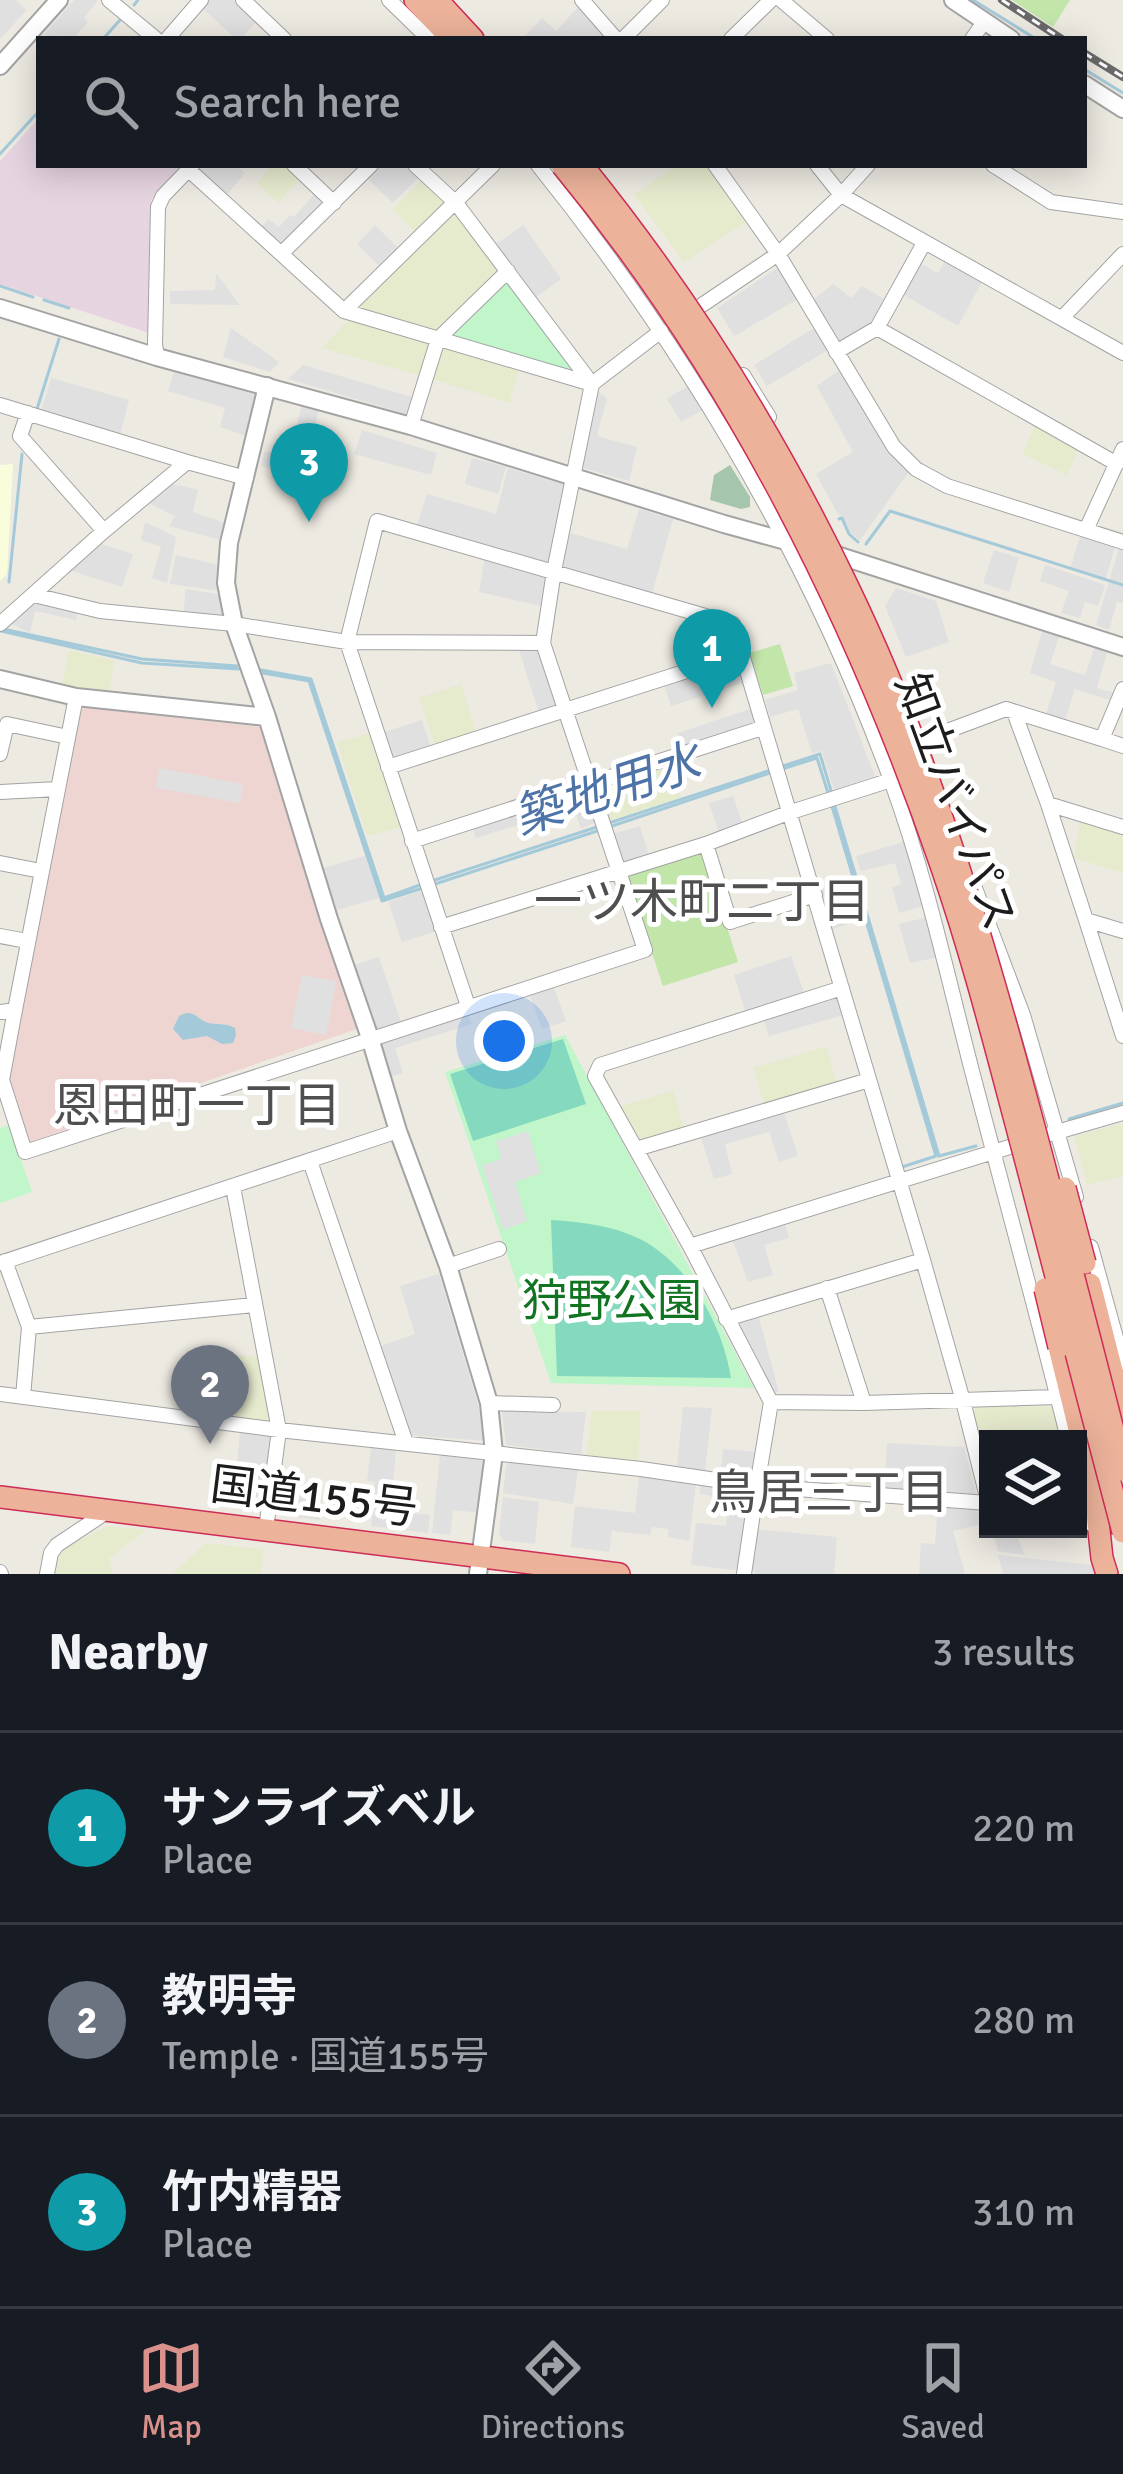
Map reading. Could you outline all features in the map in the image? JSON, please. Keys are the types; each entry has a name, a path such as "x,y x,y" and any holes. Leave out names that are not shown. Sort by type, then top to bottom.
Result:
{"highway":[{"path":"415,0 449,36"},
{"path":"441,0 471,36"},
{"name":"知立バイパス","path":"564,168 639,266 756,447 805,536 891,733 941,864 982,996 1123,1532"},
{"name":"知立バイパス","path":"584,168 710,340 770,436 850,591 906,722 990,966 1123,1470"},
{"path":"990,966 1026,1053 1123,1414"},
{"path":"982,996 984,1039 1095,1494 1105,1566"},
{"name":"国道155号","path":"0,1497 266,1529 479,1565 619,1574"}],"street":[{"path":"0,66 59,0"},
{"path":"109,0 152,36"},
{"path":"169,36 201,0"},
{"path":"244,0 281,36"},
{"path":"389,0 426,36"},
{"path":"441,0 480,36"},
{"path":"582,0 616,36"},
{"path":"622,36 662,0"},
{"path":"734,36 771,0"},
{"path":"781,0 823,36"},
{"path":"953,0 1006,36"},
{"path":"974,36 985,22"},
{"path":"1087,87 1123,109"},
{"path":"157,358 158,207 190,168"},
{"path":"192,168 344,311 592,384"},
{"path":"297,168 334,202"},
{"path":"282,253 368,168"},
{"path":"418,168 456,203 592,384"},
{"path":"344,311 490,168"},
{"path":"540,168 594,235 704,394 832,639 891,780 926,884 1066,1430"},
{"path":"597,168 758,398 801,475 923,740 1023,1015 1123,1363"},
{"path":"717,168 778,254 894,447 916,469 946,486 1123,542"},
{"path":"819,168 841,195 1123,353"},
{"path":"699,308 778,254 865,168"},
{"path":"998,168 1051,202 1123,212"},
{"path":"836,352 877,328 924,243"},
{"path":"1062,318 1123,254"},
{"path":"411,426 438,340 508,271"},
{"path":"0,308 157,358 411,426 1123,647"},
{"path":"877,328 1120,457 1086,530"},
{"path":"76,698 27,941 8,1011 1,1080 25,1152 645,950 543,643 592,384 661,331"},
{"path":"267,386 229,543 226,583 234,624 398,1131 448,1266 489,1403 494,1453 479,1565"},
{"path":"0,405 246,478"},
{"path":"28,413 20,436 104,530"},
{"path":"0,624 187,462"},
{"path":"468,1006 347,641 376,520 733,624 923,1260 979,1466"},
{"path":"34,595 100,611 347,641 543,643"},
{"path":"388,766 743,653"},
{"path":"0,679 76,698 267,717"},
{"path":"1102,740 1123,688"},
{"path":"923,740 1006,710 1123,746"},
{"path":"1014,712 1123,1036"},
{"path":"0,754 7,724 68,737"},
{"path":"412,842 762,728"},
{"path":"441,927 891,780"},
{"path":"0,792 58,789"},
{"path":"1048,804 1123,827"},
{"path":"706,844 730,922 815,896"},
{"path":"0,863 41,871"},
{"path":"1086,920 1123,932"},
{"path":"0,936 27,941"},
{"path":"744,1574 771,1402 595,1076 600,1065 842,988"},
{"path":"636,1149 869,1080"},
{"path":"690,1246 1123,1113"},
{"path":"23,1396 29,1328 3,1262 398,1131"},
{"path":"310,1161 406,1443"},
{"path":"233,1187 279,1430 266,1529"},
{"path":"448,1266 499,1249"},
{"path":"726,1319 923,1260"},
{"path":"827,1288 864,1403"},
{"path":"29,1328 254,1304"},
{"path":"0,1394 757,1486 979,1501"},
{"path":"771,1402 1057,1397"},
{"path":"489,1403 553,1405"},
{"path":"47,1574 57,1545 108,1511"},
{"path":"1087,1521 1105,1566"}],"shaded area":[{"path":"0,0 16,0 27,10 0,39"},
{"path":"74,0 98,0 76,36 43,36"},
{"path":"208,0 233,0 256,22 244,36 233,36 201,7"},
{"path":"580,5 607,36 525,36 542,18 556,31"},
{"path":"36,121 36,168 179,168 151,200 155,335 0,284 0,161"},
{"path":"239,168 245,173 225,197 195,170"},
{"path":"270,168 287,168 299,179 278,203 257,183"},
{"path":"378,168 411,168 420,176 393,203 367,178"},
{"path":"672,168 707,168 746,222 684,262 634,195"},
{"path":"423,179 448,204 418,234 392,210"},
{"path":"316,192 328,203 282,247 260,228 268,219 279,227"},
{"path":"455,210 501,272 439,332 357,310"},
{"path":"375,225 402,252 383,270 357,244"},
{"path":"523,225 561,279 535,298 495,245"},
{"path":"944,262 982,282 958,326 902,294 919,263 938,273"},
{"path":"778,267 798,299 734,336 717,308"},
{"path":"216,273 240,305 170,304 170,291 215,290"},
{"path":"833,284 851,298 862,286 886,300 873,324 842,345 814,299"},
{"path":"348,320 431,344 421,376 322,348"},
{"path":"816,327 830,349 767,386 754,365"},
{"path":"231,328 279,362 270,372 223,357"},
{"path":"442,346 519,369 509,403 432,379"},
{"path":"303,365 415,398 411,415 288,379"},
{"path":"841,369 886,446 909,472 860,540 839,516 816,474 853,452 817,386"},
{"path":"174,371 257,395 246,436 220,427 225,408 168,391"},
{"path":"51,378 129,400 120,435 41,411"},
{"path":"691,384 706,408 681,422 667,399"},
{"path":"597,391 607,398 597,436 637,447 629,481 583,468"},
{"path":"302,405 319,409 303,476 261,466 264,451 289,457"},
{"path":"1035,425 1078,449 1067,475 1022,454"},
{"path":"362,430 437,453 431,475 354,454"},
{"path":"472,458 506,467 498,494 465,484"},
{"path":"13,464 7,574 0,581 0,465"},
{"path":"730,465 750,497 750,507 710,500 714,475"},
{"path":"508,468 569,486 550,564 417,525 427,494 496,514"},
{"path":"168,483 198,490 193,512 225,523 221,540 169,526 175,516 145,501"},
{"path":"639,509 673,519 652,594 562,567 570,533 627,549"},
{"path":"145,522 176,537 167,583 152,578 161,547 141,540"},
{"path":"1080,536 1115,547 1105,581 1070,569"},
{"path":"98,543 133,554 122,587 69,570"},
{"path":"1119,548 1123,550 1123,603 1117,602 1109,630 1096,625"},
{"path":"994,550 1019,558 1009,592 983,583"},
{"path":"176,555 219,565 222,591 170,584"},
{"path":"485,557 549,575 541,606 479,592"},
{"path":"1045,565 1105,585 1098,606 1085,602 1080,618 1061,613 1069,591 1040,581"},
{"path":"896,588 936,601 949,642 906,657 885,606"},
{"path":"186,589 223,595 227,617 183,616"},
{"path":"35,600 77,613 76,620 35,611 30,633 10,623"},
{"path":"1043,629 1060,634 1050,664 1085,675 1095,646 1108,649 1097,688 1118,694 1115,702 1075,689 1064,723 1045,717 1056,682 1030,673"},
{"path":"518,647 539,648 560,708 539,713"},
{"path":"69,650 114,660 109,695 61,687"},
{"path":"735,659 743,683 671,706 663,683"},
{"path":"831,663 875,776 834,790 822,751 812,753 798,709 770,717 765,700 798,690 794,673"},
{"path":"461,684 477,733 435,746 419,698"},
{"path":"79,707 260,727 357,1029 30,1142 9,1080"},
{"path":"753,708 760,729 686,753 678,733"},
{"path":"422,720 431,748 392,759 384,732"},
{"path":"371,733 402,827 367,836 337,742"},
{"path":"670,767 681,798 609,821 598,789"},
{"path":"159,768 243,784 240,803 156,788"},
{"path":"589,793 596,822 581,829 574,808 476,838 473,828"},
{"path":"733,796 744,828 720,835 709,803"},
{"path":"1080,820 1123,833 1123,873 1074,858"},
{"path":"640,826 649,856 622,864 612,834"},
{"path":"907,841 927,905 899,913 892,887 901,884 895,863 861,871 856,856"},
{"path":"365,856 379,898 337,910 323,868"},
{"path":"848,876 862,920 832,929 819,884"},
{"path":"423,890 437,931 402,942 388,902"},
{"path":"928,917 938,957 910,963 899,924"},
{"path":"791,956 805,995 746,1014 734,975"},
{"path":"379,957 401,1022 376,1030 354,965"},
{"path":"302,975 336,981 326,1035 291,1028"},
{"path":"553,985 566,1021 542,1029 529,992"},
{"path":"837,994 844,1015 769,1036 763,1018"},
{"path":"467,1011 472,1024 395,1048 403,1073 390,1077 378,1039"},
{"path":"826,1046 838,1086 765,1107 753,1068"},
{"path":"673,1091 685,1131 638,1144 618,1107"},
{"path":"784,1113 798,1156 779,1162 769,1132 725,1144 732,1174 714,1179 701,1138"},
{"path":"1123,1123 1123,1176 1087,1185 1074,1136"},
{"path":"528,1131 541,1173 515,1182 527,1221 503,1230 482,1165 501,1159 496,1141"},
{"path":"785,1224 789,1238 764,1245 773,1275 748,1282 732,1239"},
{"path":"439,1274 487,1441 409,1435 378,1347 415,1334 400,1286"},
{"path":"758,1314 779,1392 772,1393 733,1322"},
{"path":"186,1350 261,1357 273,1422 179,1412"},
{"path":"1049,1406 1059,1430 979,1430 979,1434 973,1411 977,1407"},
{"path":"683,1407 712,1408 705,1471 677,1467"},
{"path":"502,1411 586,1412 581,1454 506,1445"},
{"path":"592,1411 641,1411 638,1462 586,1455"},
{"path":"240,1432 271,1436 263,1512 232,1508"},
{"path":"887,1443 964,1447 976,1494 884,1489"},
{"path":"371,1446 396,1449 391,1510 430,1515 428,1533 371,1526 375,1482 367,1481"},
{"path":"723,1449 758,1452 754,1476 721,1472"},
{"path":"440,1454 486,1457 481,1513 453,1510 450,1535 432,1533"},
{"path":"512,1461 578,1470 573,1504 503,1493 506,1466"},
{"path":"278,1473 286,1474 285,1494 322,1499 320,1520 272,1514"},
{"path":"639,1476 696,1483 689,1541 668,1537 668,1529 652,1527 650,1535 612,1531 609,1552 571,1547 575,1506 635,1513"},
{"path":"700,1484 750,1490 739,1566 734,1570 691,1565 696,1523 726,1526 729,1499 700,1494"},
{"path":"503,1497 539,1502 535,1544 503,1540 499,1534"},
{"path":"938,1503 979,1507 979,1525 953,1531 965,1574 919,1574 921,1543 935,1544"},
{"path":"107,1526 147,1530 109,1558 113,1574 54,1574 55,1560 66,1547"},
{"path":"755,1529 837,1537 834,1574 756,1574 751,1568"},
{"path":"994,1538 1018,1538 1025,1555 998,1551"},
{"path":"206,1543 264,1549 261,1574 172,1574"},
{"path":"998,1555 1092,1565 1094,1574 1003,1574"}],"green space":[{"path":"1012,0 1070,0 1053,27"},
{"path":"506,279 573,367 570,372 451,337 451,331"},
{"path":"780,644 793,686 763,695 749,653"},
{"path":"703,851 738,962 663,986 626,876"},
{"name":"狩野公園","path":"565,1035 754,1388 551,1383 445,1072"},
{"path":"563,1039 586,1104 473,1141 450,1074"},
{"path":"9,1125 32,1192 0,1203 0,1128"},
{"path":"551,1220 621,1231 675,1265 712,1318 731,1378 557,1376"}],"water":[{"path":"186,1013 235,1028 233,1043 222,1044 207,1036 183,1040 173,1029"}],"waterway":[{"name":"築地用水","path":"134,5 138,0"},
{"path":"973,0 1031,36"},
{"name":"築地用水","path":"106,36 120,20"},
{"path":"1087,71 1123,93"},
{"name":"築地用水","path":"0,154 36,114"},
{"name":"築地用水","path":"0,286 33,297"},
{"name":"築地用水","path":"44,300 69,308"},
{"name":"築地用水","path":"37,409 59,339"},
{"name":"築地用水","path":"9,582 22,454"},
{"path":"866,544 890,511 1123,585"},
{"path":"839,519 858,542"},
{"name":"築地用水","path":"3,629 142,659 237,666"},
{"name":"築地用水","path":"1,631 142,663 239,669"},
{"name":"築地用水","path":"261,670 311,679 384,898 420,885"},
{"name":"築地用水","path":"263,673 309,681 382,901 426,887"},
{"name":"築地用水","path":"783,766 820,754 832,794"},
{"name":"築地用水","path":"782,769 817,758 828,793"},
{"name":"築地用水","path":"606,824 774,769"},
{"name":"築地用水","path":"612,826 773,772"},
{"name":"築地用水","path":"831,803 936,1156 902,1167"},
{"name":"築地用水","path":"834,803 939,1156 976,1146"},
{"name":"築地用水","path":"435,880 597,827"},
{"name":"築地用水","path":"435,884 597,831"},
{"name":"築地用水","path":"1069,1119 1123,1103"}],"railway":[{"path":"1002,0 1057,36"},
{"path":"1087,55 1123,77"}],"place":[{"name":"竹内精器","path":"309,522"},
{"name":"サンライズベル","path":"712,708"},
{"name":"教明寺","path":"210,1444"}],"district":[{"name":"一ツ木町二丁目","path":"702,902"},
{"name":"恩田町一丁目","path":"197,1106"},
{"name":"鳥居三丁目","path":"829,1493"}]}
